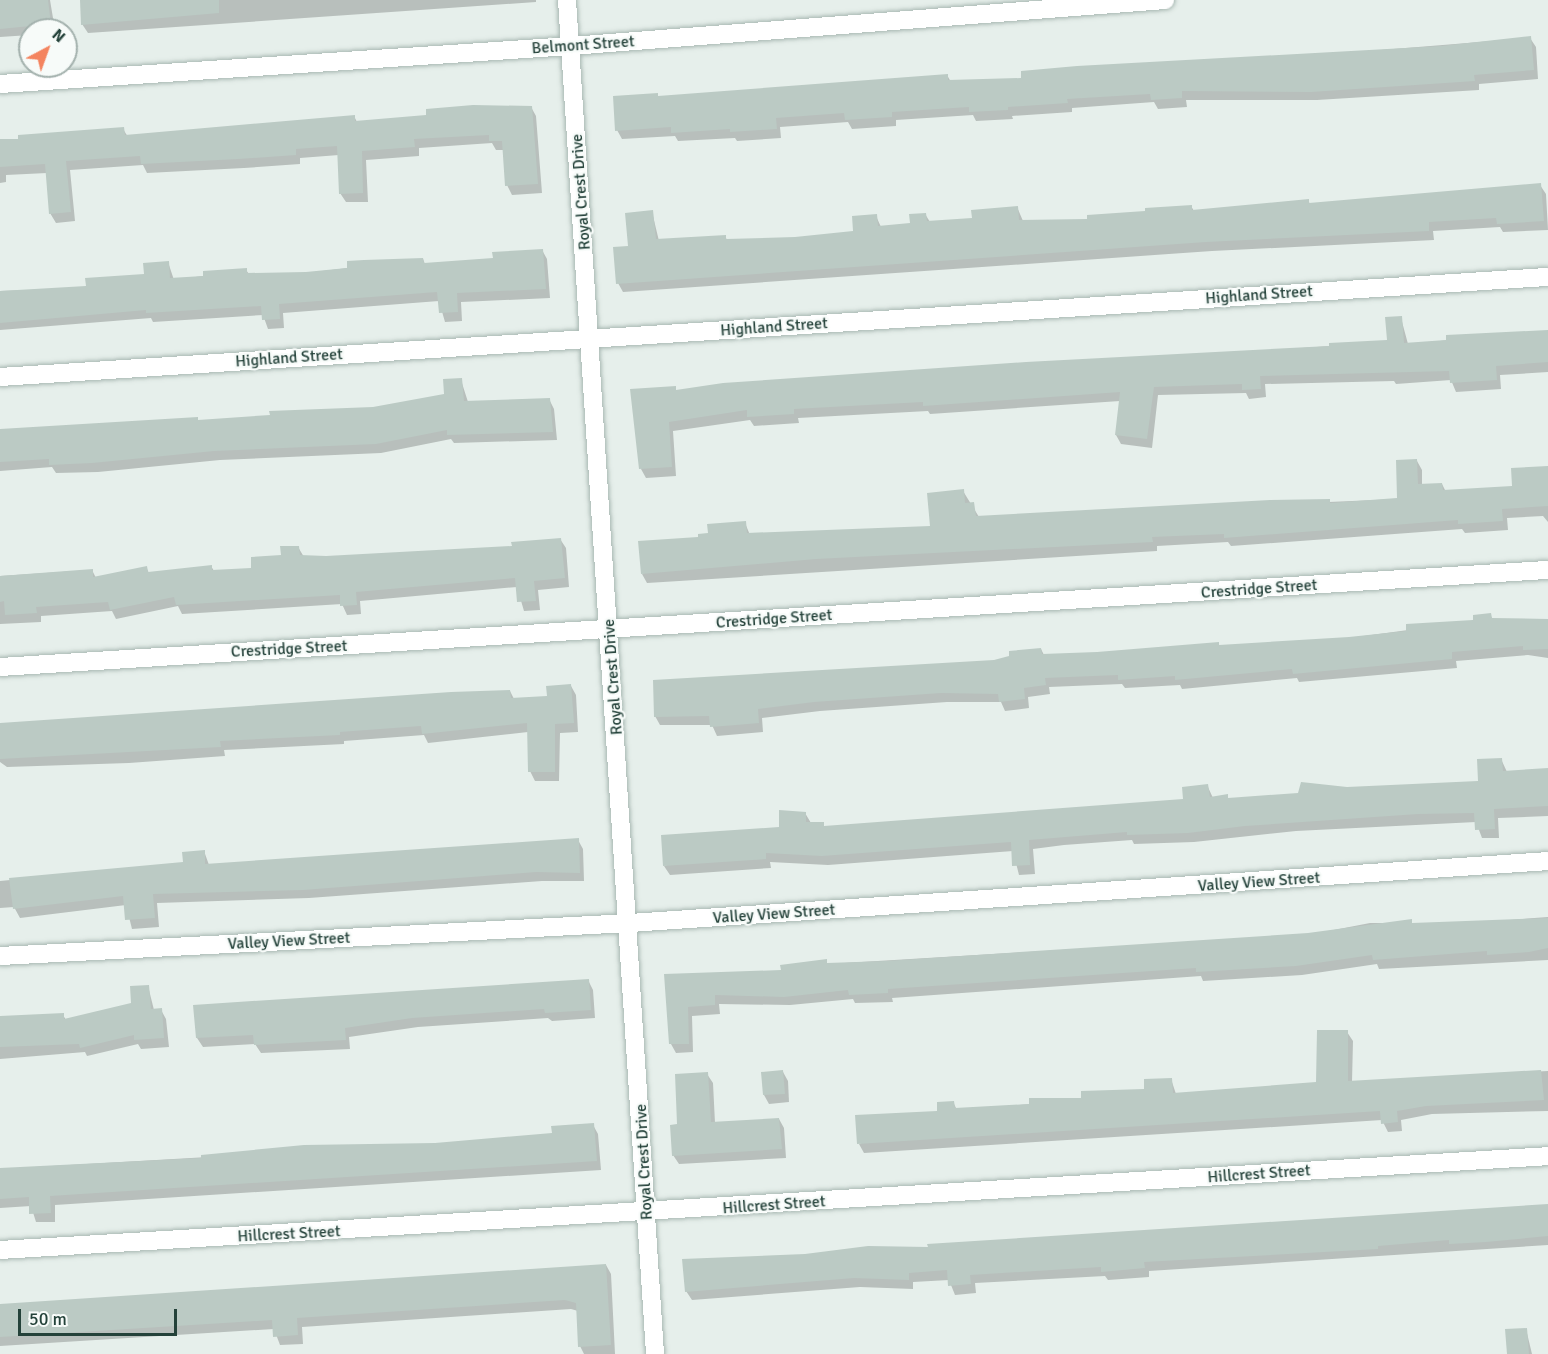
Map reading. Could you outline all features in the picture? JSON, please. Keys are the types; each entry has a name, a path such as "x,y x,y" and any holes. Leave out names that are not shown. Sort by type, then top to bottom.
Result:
{"street":[{"name":"Royal Crest Drive","path":"567,0 592,338 655,1354"},
{"name":"Belmont Street","path":"0,84 571,46 1165,0"},
{"name":"Highland Street","path":"0,377 1548,277"},
{"name":"Crestridge Street","path":"0,667 1548,570"},
{"name":"Valley View Street","path":"0,956 630,923 1548,861"},
{"name":"Hillcrest Street","path":"0,1250 647,1213 1548,1156"}],"building":[{"path":"0,0 48,0 50,18 18,18 18,27 0,29"},
{"path":"80,0 219,0 219,13 81,25"},
{"path":"1531,36 1534,70 1474,75 1475,81 1311,92 1182,91 1182,98 1151,100 1150,94 1067,99 1068,103 1008,107 1008,110 969,112 969,107 892,112 892,117 845,120 844,113 776,118 777,129 730,132 730,129 671,133 671,127 615,131 613,96 658,93 658,96 948,74 948,80 1021,78 1021,71 1077,66 1441,46"},
{"path":"473,105 532,106 538,184 505,186 502,141 489,141 489,135 414,139 415,147 362,151 363,193 339,194 337,146 296,149 296,155 238,159 141,164 140,156 66,161 71,212 49,214 45,164 0,167 0,139 18,139 18,135 124,127 125,135 355,115 355,121 426,115 426,109"},
{"path":"1541,183 1544,221 1497,224 1496,218 1429,222 1429,231 1206,242 616,284 613,247 628,246 625,213 653,210 656,239 726,235 726,239 795,237 853,231 852,216 877,214 878,226 910,223 909,214 926,213 927,221 972,218 971,210 1018,206 1019,220 1087,219 1087,215 1145,211 1145,208 1192,205 1192,210 1309,199 1309,203"},
{"path":"543,249 546,289 457,293 458,312 439,313 437,292 279,304 280,319 262,320 261,306 146,313 146,310 0,323 0,291 86,286 85,278 144,274 143,263 169,261 170,278 203,276 203,271 247,268 247,273 306,272 347,268 347,261 423,258 424,263 493,258 492,252"},
{"path":"1402,316 1404,343 1446,340 1446,335 1548,330 1548,362 1496,366 1497,380 1450,383 1449,371 1260,376 1261,389 1242,390 1242,384 1154,387 1147,439 1115,435 1120,392 923,406 923,402 794,409 794,414 747,417 747,410 669,422 672,467 639,469 630,389 676,386 676,390 723,383 1026,362 1329,346 1329,343 1387,340 1385,317"},
{"path":"462,378 464,401 550,398 553,432 447,435 447,430 376,444 214,451 92,463 49,465 49,459 0,462 0,429 198,417 198,420 270,415 269,411 373,407 444,394 443,379"},
{"path":"1417,459 1418,484 1442,483 1443,490 1512,486 1511,468 1548,466 1548,506 1502,509 1503,521 1458,524 1458,520 1224,538 1224,534 1152,537 1153,542 816,559 641,574 638,541 698,537 698,534 708,533 707,524 746,521 747,533 930,526 927,493 964,489 965,503 974,502 976,516 1270,500 1330,499 1330,503 1397,498 1396,460"},
{"path":"561,538 565,578 534,581 536,601 517,602 515,578 356,592 357,605 340,606 340,595 176,605 174,597 110,610 108,602 36,607 37,613 5,615 4,601 0,602 0,576 93,569 93,577 147,566 148,572 212,565 212,570 251,568 251,557 281,555 280,546 299,546 300,555 326,556 512,546 511,542"},
{"path":"1491,613 1492,618 1548,619 1548,649 1523,650 1523,646 1452,652 1452,659 1293,674 1292,669 1175,680 1175,676 1118,680 1118,675 1045,678 1046,685 1024,688 1025,699 999,702 998,694 941,693 814,702 758,709 759,723 710,727 709,716 654,717 653,680 994,660 1009,656 1009,651 1041,648 1042,654 1219,642 1219,645 1349,637 1406,631 1406,624 1473,620 1473,615"},
{"path":"571,684 574,723 555,724 555,772 528,772 527,723 422,734 421,726 340,732 340,735 220,741 221,747 0,759 0,723 451,692 510,690 511,698 547,696 546,686"},
{"path":"1502,758 1503,771 1548,768 1548,806 1494,809 1495,829 1475,830 1474,813 1418,814 1245,826 1188,833 1127,835 1127,832 1029,840 1030,865 1012,866 1011,842 822,856 766,853 766,859 663,866 661,835 779,827 779,810 806,812 806,822 824,822 824,826 1183,799 1182,787 1208,784 1210,797 1228,794 1228,798 1298,793 1301,782 1347,787 1478,781 1477,759"},
{"path":"579,838 580,873 536,872 303,890 153,894 155,918 125,920 123,896 13,909 9,878 183,862 182,852 205,850 205,864"},
{"path":"1548,918 1548,948 1529,952 1487,955 1487,951 1373,960 1372,955 1296,966 1196,972 1196,968 888,989 888,993 849,995 848,990 784,997 715,995 715,1005 688,1007 689,1044 669,1044 664,974 781,970 780,965 827,959 827,963 886,961 1308,933 1412,919 1412,923"},
{"path":"589,979 591,1010 545,1013 544,1009 412,1018 345,1028 346,1040 254,1045 253,1035 196,1038 193,1005"},
{"path":"149,985 151,1009 162,1008 164,1038 134,1040 134,1035 80,1048 79,1044 0,1047 0,1016 64,1013 64,1019 131,1003 130,986"},
{"path":"1317,1030 1348,1030 1348,1081 1541,1070 1544,1100 1426,1106 1397,1111 1398,1122 1381,1124 1380,1111 857,1144 855,1115 937,1111 937,1102 954,1101 955,1108 1029,1104 1029,1098 1081,1098 1081,1091 1144,1089 1144,1079 1172,1078 1173,1093 1316,1082"},
{"path":"783,1070 785,1094 763,1095 761,1072"},
{"path":"708,1072 711,1122 779,1118 782,1149 672,1156 670,1125 677,1124 675,1074"},
{"path":"594,1123 597,1161 50,1196 51,1213 29,1214 29,1197 0,1199 0,1168 201,1158 201,1155 304,1145 435,1143 552,1133 551,1126"},
{"path":"1548,1204 1548,1236 1449,1244 1449,1240 1378,1246 1378,1249 1144,1262 1145,1268 1101,1272 1101,1267 970,1275 971,1284 948,1286 947,1270 909,1273 909,1280 854,1278 685,1292 682,1259 805,1254 868,1246 928,1247 927,1244"},
{"path":"606,1264 611,1345 578,1347 576,1303 565,1300 297,1318 298,1335 273,1337 272,1320 0,1337 0,1304"},
{"path":"1527,1328 1529,1354 1507,1354 1505,1329"}]}
